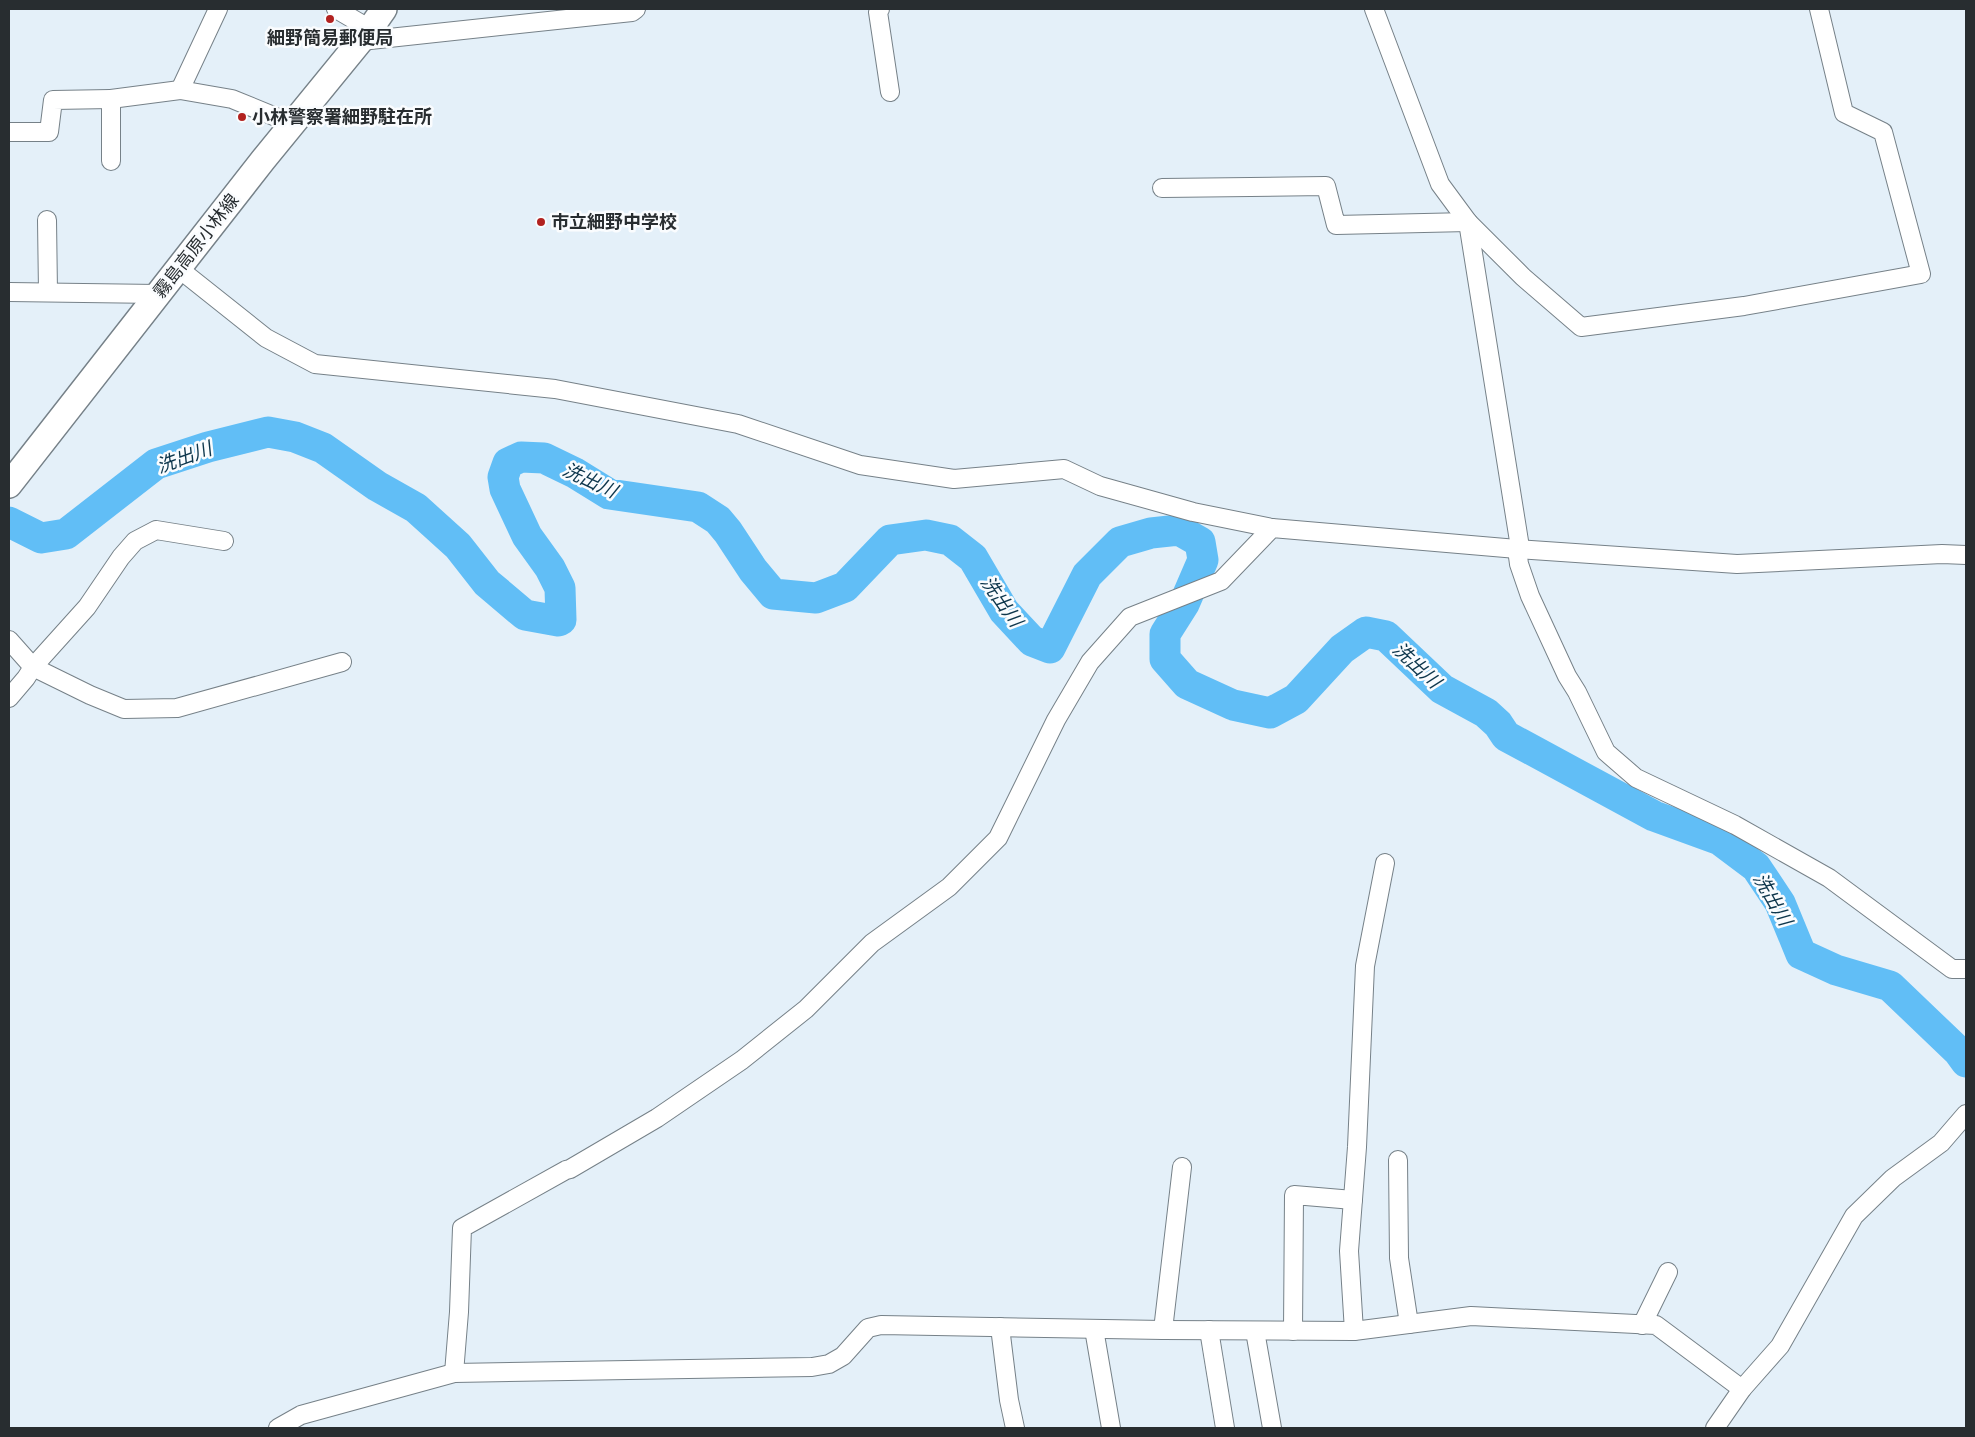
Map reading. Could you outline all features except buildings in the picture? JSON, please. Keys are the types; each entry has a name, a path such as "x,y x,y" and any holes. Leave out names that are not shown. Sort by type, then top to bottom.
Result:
{"main road":[{"name":"霧島高原小林線","path":"14,472 384,9"}],"street":[{"path":"180,90 218,9"},
{"path":"336,9 365,35 632,12 636,9"},
{"path":"880,9 878,12 890,92"},
{"path":"1374,9 1440,184 1468,222 1523,277 1581,327 1744,306 1921,274 1884,132 1844,113 1819,9"},
{"path":"9,132 49,132 53,100 111,99 180,90 232,99 293,124"},
{"path":"111,99 111,161"},
{"path":"1162,188 1326,186 1336,225 1468,222"},
{"path":"48,220 48,292"},
{"path":"1468,222 1519,541 1517,549 1519,564 1530,596 1567,676 1577,692 1606,752 1636,778 1735,825 1829,878 1952,969 1966,969"},
{"path":"178,268 266,338 316,364 555,390 738,424 860,465 954,479 1064,469 1100,486 1193,512 1272,528 1517,549 1738,564 1942,554 1966,555"},
{"path":"9,292 158,294"},
{"path":"454,1373 459,1312 462,1228 649,1123 742,1060 806,1009 872,943 949,887 998,838 1056,720 1090,662 1110,639 1130,617 1221,580 1272,528"},
{"path":"9,698 33,667 87,607 121,557 135,542 156,530 224,541"},
{"path":"9,640 33,667 90,695 124,709 177,708 342,662"},
{"path":"1354,1331 1349,1251 1365,966 1385,863"},
{"path":"1715,1428 1742,1389 1780,1346 1854,1216 1893,1178 1941,1143 1964,1116"},
{"path":"1398,1160 1399,1258 1409,1324"},
{"path":"1163,1330 1182,1167"},
{"path":"1293,1331 1294,1195 1353,1200"},
{"path":"1642,1325 1668,1272"},
{"path":"278,1428 301,1415 454,1373 812,1367 830,1364 843,1356 868,1328 881,1325 1354,1331 1471,1316 1656,1326 1742,1389"},
{"path":"1000,1327 1009,1400 1016,1428"},
{"path":"1094,1329 1110,1428"},
{"path":"1209,1330 1225,1428"},
{"path":"1255,1331 1272,1428"}],"waterway":[{"name":"洗出川","path":"9,522 41,538 66,534 156,464 208,447 268,432 295,437 323,448 377,486 416,508 458,546 487,583 525,615 558,621 561,620 560,588 550,568 527,536 505,489 503,477 508,463 521,457 544,458 575,473 609,494 698,507 718,520 753,570 773,594 816,598 845,587 890,540 926,535 950,540 973,558 1004,611 1032,641 1050,648 1087,575 1120,542 1151,533 1179,530 1200,542 1203,560 1184,604 1165,634 1165,659 1187,684 1233,705 1270,713 1296,699 1342,649 1366,632 1386,636 1442,689 1486,713 1498,724 1506,736 1654,816 1720,840 1756,867 1780,903 1801,954 1836,970 1890,986 1958,1051 1966,1062"}],"place":[{"name":"細野簡易郵便局","path":"330,19"},
{"name":"小林警察署細野駐在所","path":"242,117"},
{"name":"市立細野中学校","path":"541,222"}]}
